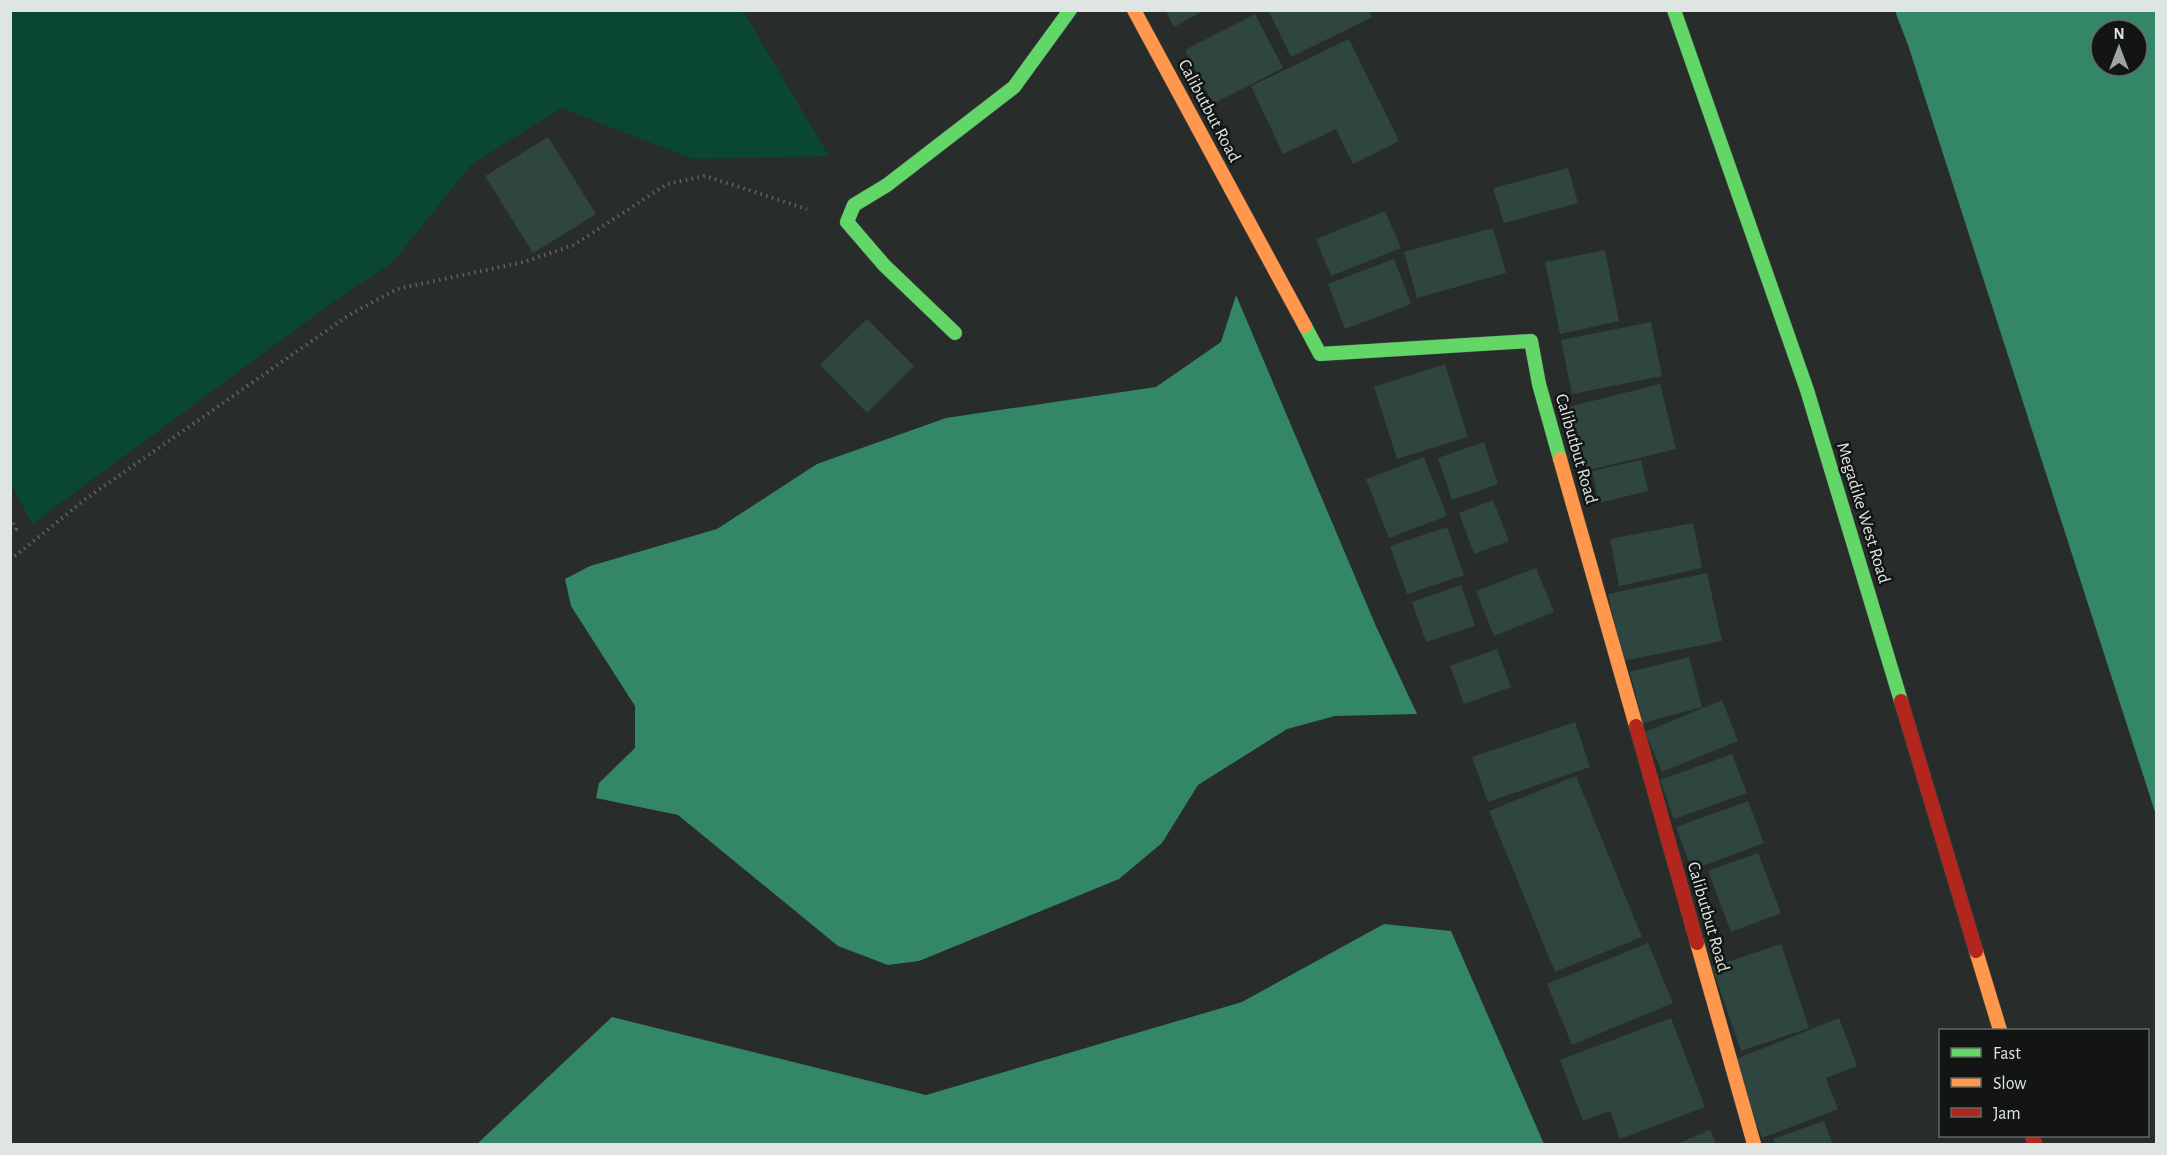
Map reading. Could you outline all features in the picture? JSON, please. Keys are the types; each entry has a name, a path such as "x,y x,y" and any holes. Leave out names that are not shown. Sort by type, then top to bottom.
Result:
{"street":[{"path":"954,333 884,265 847,222 855,205 887,185 1014,87 1070,10"},
{"name":"Calibutbut Road","path":"1134,10 1320,354 1531,341 1539,384 1754,1144"},
{"name":"Megadike West Road","path":"1674,10 1807,390 2000,1029"}],"path":[{"path":"10,560 107,484 350,315 397,289 524,262 574,245 666,184 705,176 847,222"},
{"path":"10,518 16,529 10,533"}],"shaded area":[{"path":"11,10 743,11 829,156 693,159 561,108 471,165 393,262 337,299 32,524 10,482"},
{"path":"1895,11 2156,11 2156,815 1908,45"},
{"path":"1236,295 1375,624 1417,714 1335,716 1287,729 1198,785 1162,843 1119,879 919,961 888,965 838,946 678,815 596,798 599,783 635,748 635,706 571,606 565,579 590,566 717,529 817,464 946,418 1156,387 1221,342"},
{"path":"1384,924 1451,931 1544,1144 477,1144 612,1017 926,1095 1242,1002"}],"building":[{"path":"1165,10 1205,10 1174,27"},
{"path":"1268,10 1369,10 1372,17 1291,57"},
{"path":"1255,14 1283,68 1213,104 1185,50"},
{"path":"1349,39 1399,141 1353,164 1336,129 1283,154 1251,86"},
{"path":"548,137 596,214 533,253 485,176"},
{"path":"1568,168 1578,203 1504,223 1493,188"},
{"path":"1385,211 1401,248 1331,276 1316,239"},
{"path":"1493,228 1506,273 1417,298 1404,252"},
{"path":"1605,250 1619,321 1560,334 1545,262"},
{"path":"1394,259 1411,304 1345,329 1328,284"},
{"path":"867,319 914,366 867,413 820,365"},
{"path":"1651,322 1662,376 1572,394 1561,340"},
{"path":"1445,364 1468,437 1397,459 1374,387"},
{"path":"1660,384 1676,449 1585,471 1568,407"},
{"path":"1484,442 1498,484 1452,500 1438,458"},
{"path":"1424,457 1447,516 1389,538 1366,479"},
{"path":"1641,460 1648,491 1599,503 1592,471"},
{"path":"1493,500 1509,541 1474,554 1459,513"},
{"path":"1693,523 1702,568 1619,586 1610,539"},
{"path":"1447,527 1464,575 1407,594 1390,546"},
{"path":"1536,568 1554,612 1494,636 1476,591"},
{"path":"1707,573 1722,641 1623,661 1608,594"},
{"path":"1461,585 1475,626 1426,642 1412,602"},
{"path":"1497,649 1511,687 1464,704 1450,666"},
{"path":"1689,657 1702,707 1643,723 1630,672"},
{"path":"1722,700 1738,741 1662,772 1645,732"},
{"path":"1575,722 1590,767 1488,802 1472,757"},
{"path":"1732,754 1747,793 1674,819 1660,780"},
{"path":"1576,776 1642,937 1555,972 1489,811"},
{"path":"1748,801 1764,843 1692,870 1676,827"},
{"path":"1758,853 1781,913 1731,932 1708,871"},
{"path":"1648,943 1673,1003 1572,1045 1547,984"},
{"path":"1781,944 1809,1028 1741,1051 1712,967"},
{"path":"1671,1018 1705,1107 1620,1139 1610,1111 1583,1121 1560,1060"},
{"path":"1839,1018 1857,1066 1826,1078 1838,1109 1762,1138 1731,1061"},
{"path":"1824,1121 1833,1144 1775,1144 1773,1139"},
{"path":"1710,1130 1716,1144 1676,1144"}],"traffic: fast":[{"path":"955,333 884,265 847,222 854,205 887,185 1014,87 1070,10"},
{"path":"1674,10 1807,390 1901,701"},
{"path":"1305,326 1320,354 1531,341 1539,384 1560,459"}],"traffic: slow":[{"path":"1134,10 1305,326"},
{"path":"1560,459 1636,726"},
{"path":"1697,943 1754,1144"},
{"path":"1976,951 2000,1029"}],"traffic: jam":[{"path":"1901,701 1976,951"},
{"path":"1636,726 1697,943"},
{"path":"2032,1137 2035,1144"}]}
